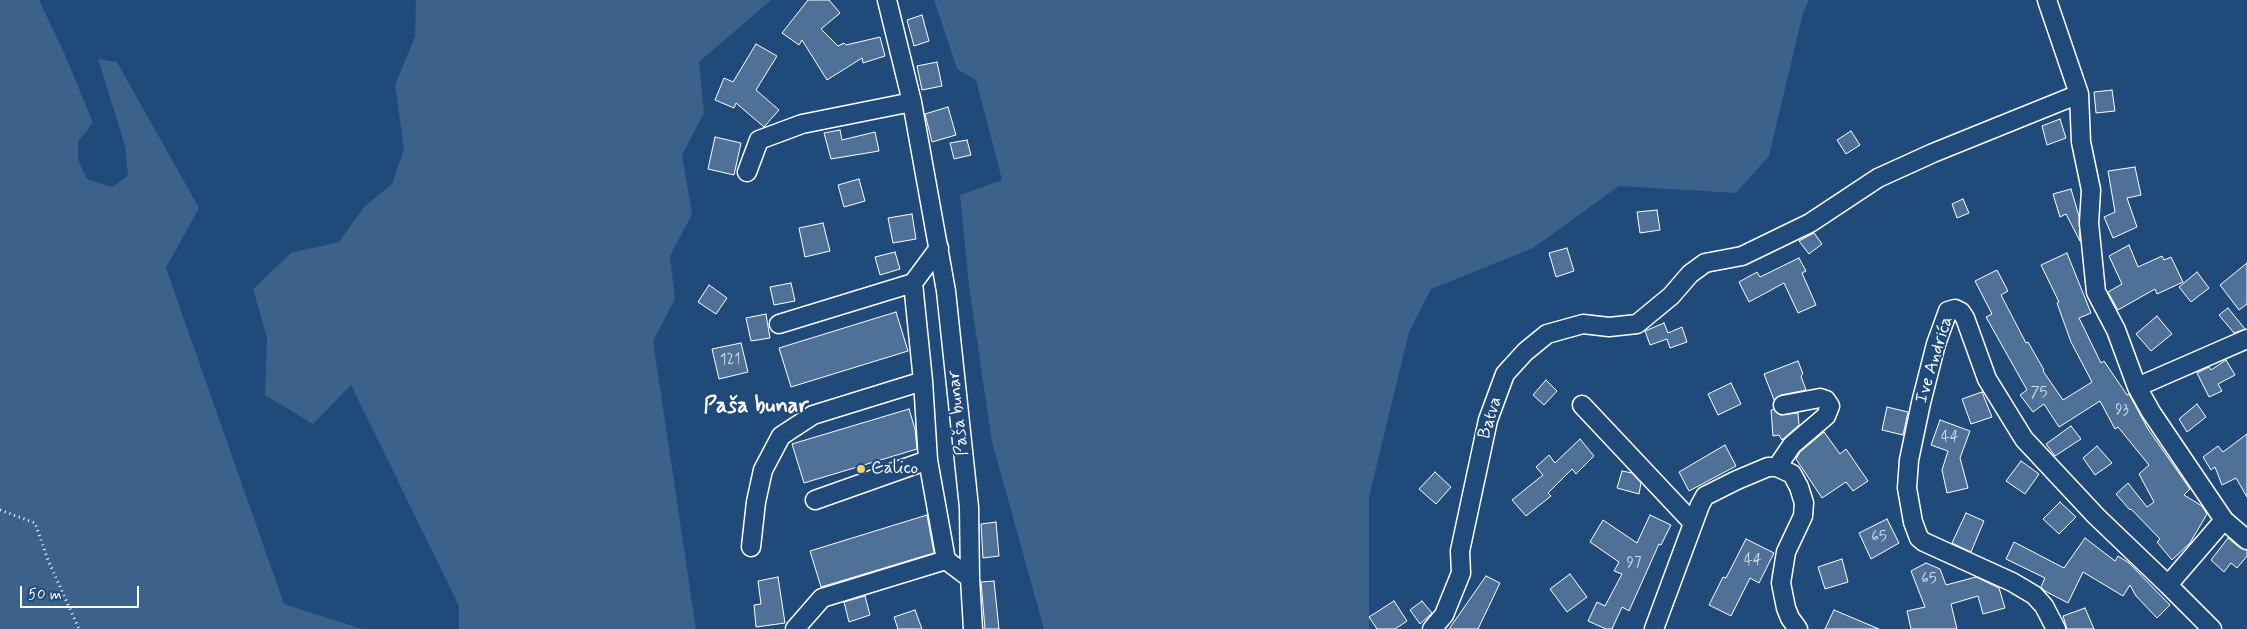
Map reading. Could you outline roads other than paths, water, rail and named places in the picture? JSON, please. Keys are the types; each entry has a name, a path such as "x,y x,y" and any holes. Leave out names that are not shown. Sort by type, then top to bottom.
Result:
{"street":[{"name":"Paša bunar","path":"888,0 912,102 946,291 969,507 970,578 974,629"},
{"path":"2046,0 2079,94 2081,142 2091,190 2089,223 2096,292 2116,330 2137,387 2151,412 2224,520 2247,540"},
{"name":"Batva","path":"1432,629 1444,615 1461,573 1460,551 1488,420 1505,374 1525,352 1547,334 1583,324 1609,326 1637,324 1671,296 1690,274 1705,263 1742,256 1810,223 1878,178 1933,153 2079,94"},
{"path":"747,172 759,140 802,124 912,102"},
{"path":"779,324 913,283 939,248"},
{"name":"Paša bunar","path":"913,283 923,381 928,460 946,560"},
{"name":"Ive Andrića","path":"2056,629 2044,606 2034,595 2012,582 1924,542 1919,538 1913,522 1908,503 1907,488 1909,460 1934,351 1945,316 1951,309 1961,312 1965,318 1987,379 2024,439 2096,516 2168,584 2212,629"},
{"path":"2137,387 2247,339"},
{"name":"Paša bunar","path":"751,547 756,502 763,470 781,436 813,415 923,381"},
{"path":"1778,467 1792,445 1824,419 1830,408 1828,402 1820,398 1783,405"},
{"path":"1582,405 1693,523"},
{"name":"Paša bunar","path":"815,500 928,460"},
{"path":"1654,629 1702,501 1709,493 1737,480 1768,468 1778,467 1792,474 1804,503 1803,516 1786,552 1781,583 1786,608 1798,629"},
{"path":"2168,584 2224,520"},
{"path":"795,629 822,598 946,560 970,578"}],"place":[{"name":"Calico","path":"861,469"}],"district":[{"name":"Paša bunar","path":"756,407"}]}
